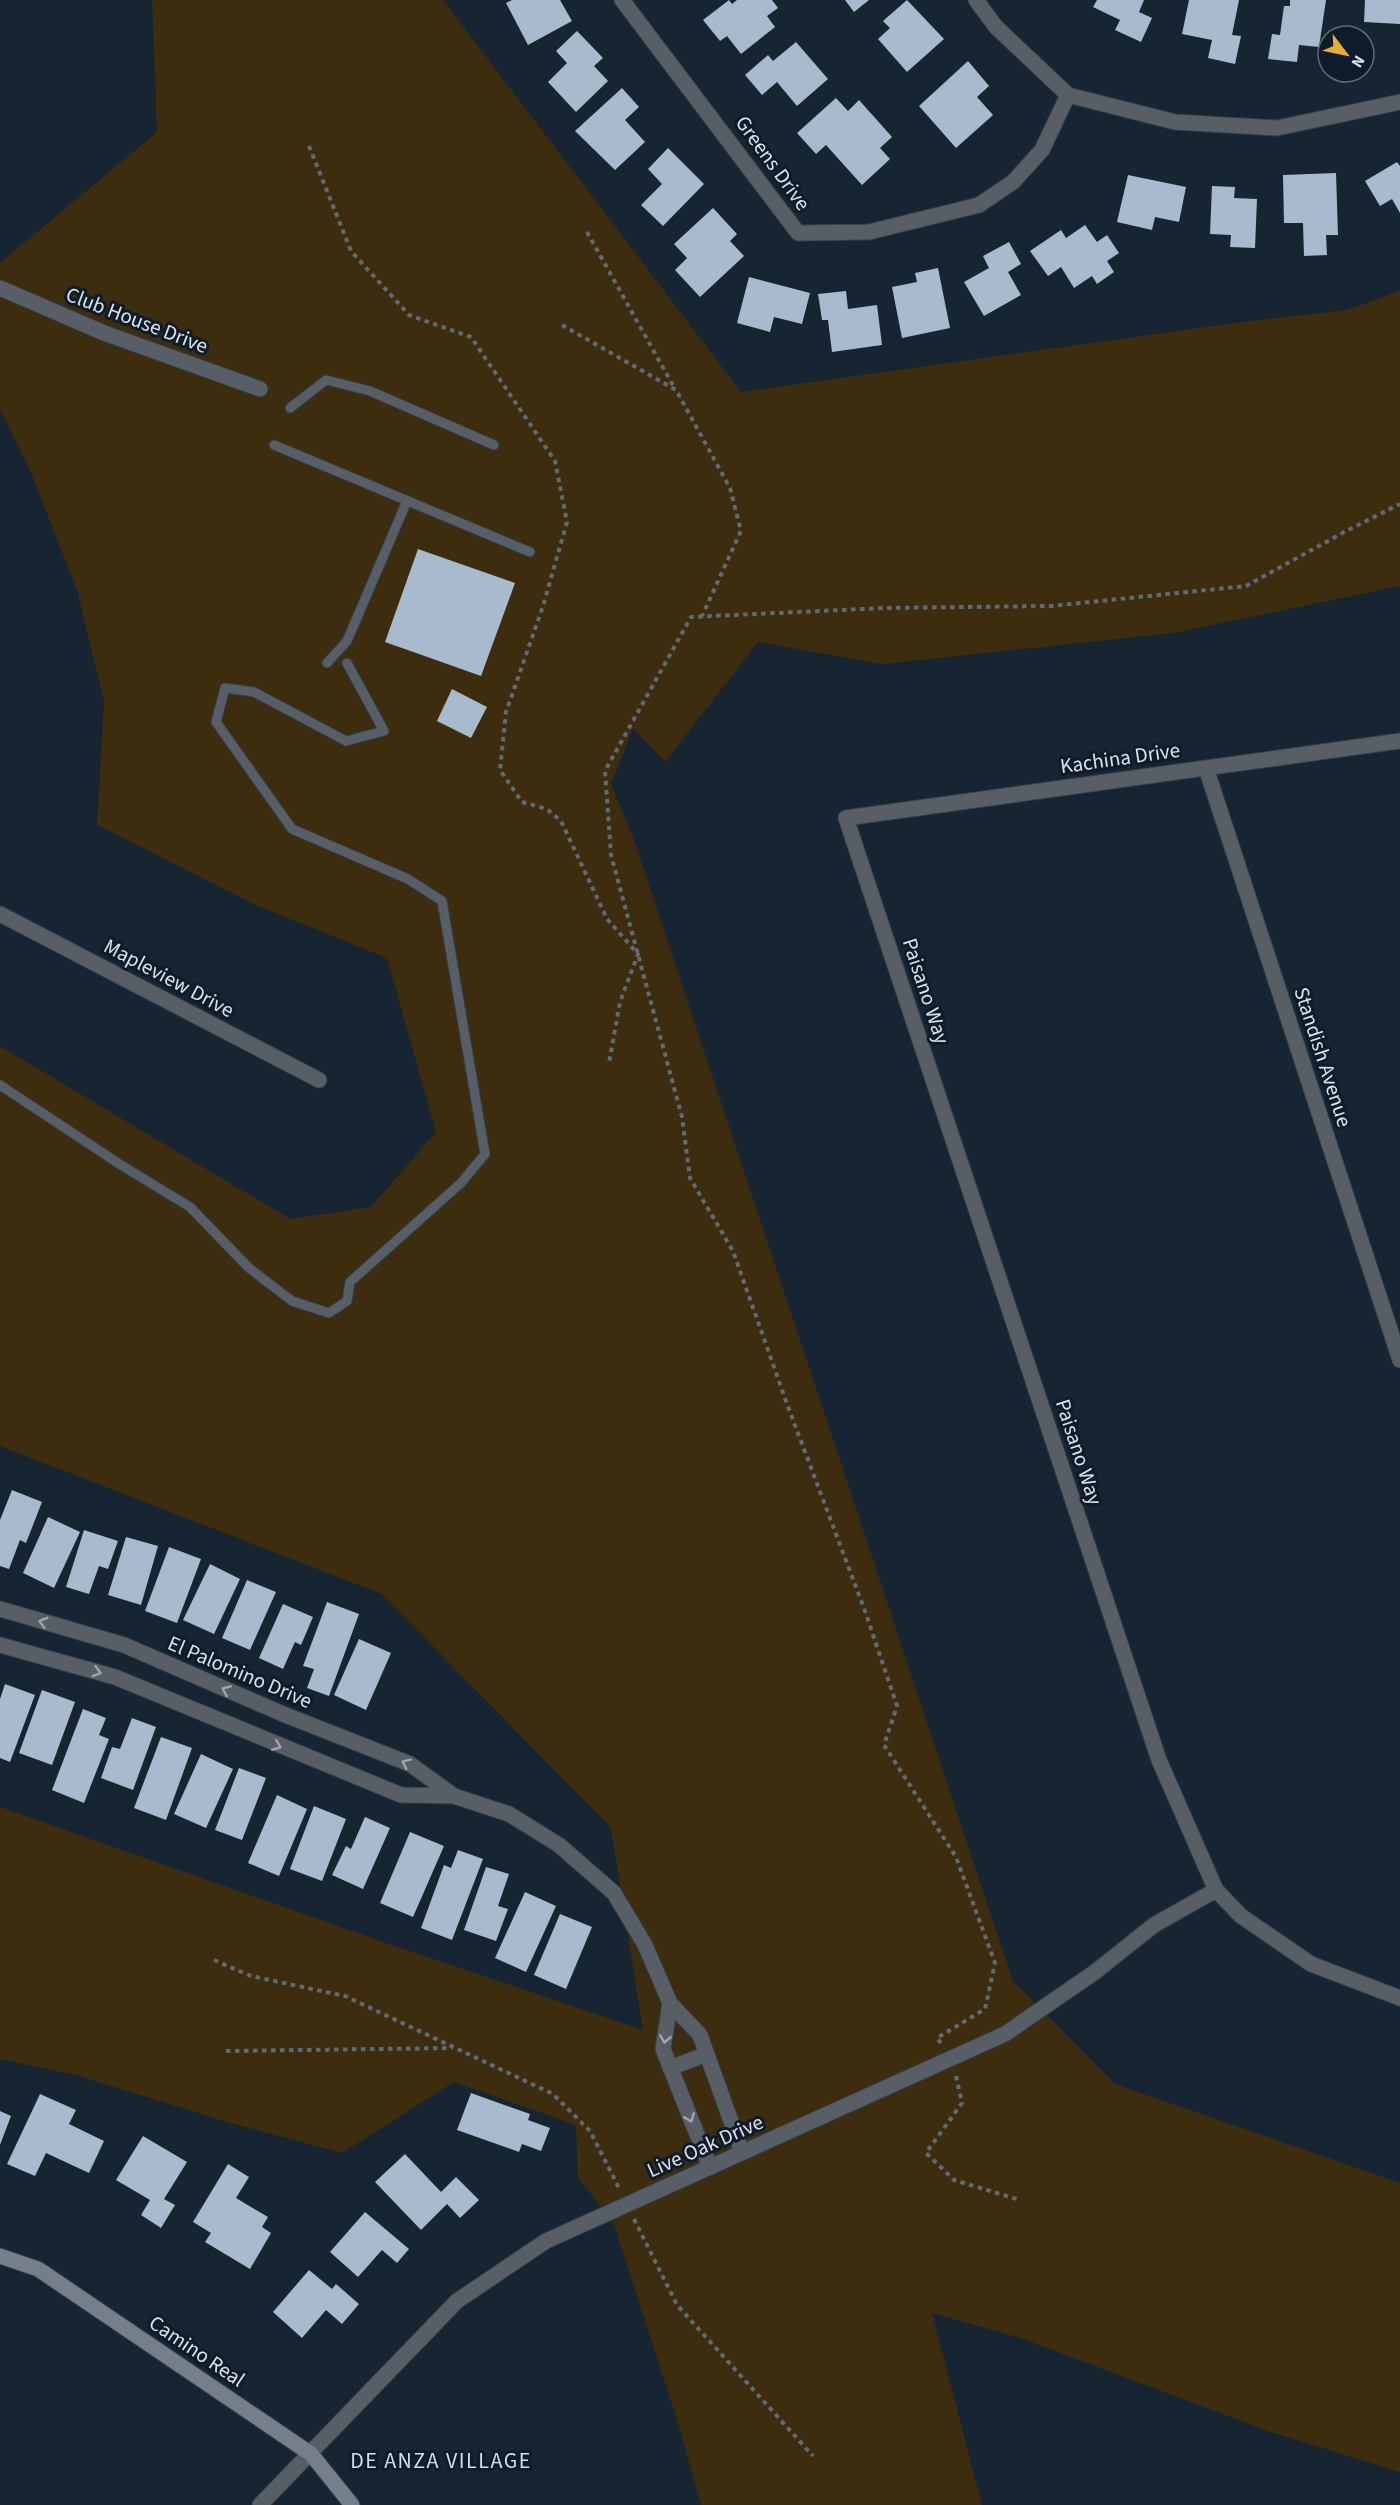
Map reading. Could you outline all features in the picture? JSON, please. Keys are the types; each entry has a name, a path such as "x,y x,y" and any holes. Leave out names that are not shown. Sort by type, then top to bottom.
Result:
{"main road":[{"name":"Camino Real","path":"0,2256 38,2269 311,2454 352,2505"}],"street":[{"name":"Greens Drive","path":"622,0 724,131 758,183 798,232 869,232 979,205 1013,182 1042,150 1068,95"},
{"path":"976,0 996,27 1068,95 1175,122 1278,128 1400,102"},
{"name":"Club House Drive","path":"0,288 104,333 260,389"},
{"name":"Kachina Drive","path":"846,818 1400,741"},
{"name":"Standish Avenue","path":"1206,768 1400,1360"},
{"name":"Paisano Way","path":"846,818 1159,1760 1216,1890 1241,1916 1311,1964 1400,1998"},
{"name":"Mapleview Drive","path":"0,914 319,1080"},
{"name":"El Palomino Drive","path":"0,1609 124,1645 283,1714 410,1764 454,1796"},
{"name":"El Palomino Drive","path":"0,1645 116,1677 400,1795 454,1796 508,1814 559,1845 614,1893 645,1945 670,2003 700,2035 742,2152"},
{"name":"Live Oak Drive","path":"260,2505 457,2301 546,2241 1005,2034 1095,1972 1154,1925 1216,1890"},
{"path":"670,2003 663,2049 710,2167"},
{"path":"670,2068 707,2054"}],"lane":[{"path":"290,408 326,380 370,391 494,445"},
{"path":"274,445 531,552"},
{"path":"327,663 347,641 407,501"},
{"path":"0,1085 121,1166 190,1207 249,1268 292,1301 329,1313 348,1301 350,1282 461,1184 485,1154 442,901 408,879 292,829 216,722 225,688 254,692 346,741 384,731 347,663"}],"path":[{"path":"587,232 730,488 741,531 702,616"},
{"path":"562,325 676,390"},
{"path":"1020,2200 954,2181 927,2153 962,2103 952,2058 937,2038 985,2009 995,1963 956,1857 884,1745 897,1706 865,1611 787,1404 733,1251 690,1178 682,1117 611,855 605,771 691,617 884,608 1051,606 1246,586 1400,504"},
{"path":"506,712 500,770 522,802 547,809 561,820 607,919 638,954"},
{"path":"609,1063 620,1002 638,954"},
{"path":"214,1960 251,1976 345,1996 553,2094 590,2131 677,2305 813,2456"},
{"path":"226,2051 453,2048"}],"shaded area":[{"path":"152,0 443,0 741,392 1242,322 1347,310 1400,291 1400,586 1174,633 882,664 758,642 665,762 633,728 611,784 633,837 1013,1981 1115,2084 1400,2183 1400,2472 1271,2432 1021,2338 932,2313 982,2505 701,2505 678,2423 614,2224 578,2177 576,2125 454,2082 342,2153 224,2121 76,2075 0,2059 0,1807 389,1944 643,2030 611,1828 382,1594 0,1446 0,1046 290,1219 371,1207 436,1132 387,958 258,906 97,825 104,701 77,590 29,468 0,409 0,263 157,132"}],"building":[{"path":"512,0 560,0 572,21 528,45 506,3"},
{"path":"729,0 732,4 737,0 772,0 778,8 767,16 775,27 741,54 727,36 720,41 703,20"},
{"path":"845,0 869,0 854,12"},
{"path":"907,0 944,39 907,72 878,39 890,28 883,21"},
{"path":"1097,0 1144,0 1139,12 1152,18 1141,42 1115,30 1120,20 1093,7"},
{"path":"1189,0 1239,0 1232,35 1241,36 1235,64 1208,58 1212,40 1182,34"},
{"path":"1290,0 1326,0 1322,24 1316,24 1316,47 1299,45 1297,62 1268,59 1272,34 1280,35 1284,6 1290,6"},
{"path":"1365,0 1400,0 1400,24 1364,22"},
{"path":"577,31 603,58 594,66 608,81 576,112 548,82 567,63 556,51"},
{"path":"796,42 828,79 797,106 777,82 762,95 745,75 768,55 773,61"},
{"path":"968,61 989,86 977,97 993,115 956,148 919,106"},
{"path":"622,88 639,107 625,120 645,142 615,170 575,131"},
{"path":"836,98 848,111 859,100 892,137 880,148 890,159 862,185 826,145 816,154 797,133"},
{"path":"668,148 704,184 663,226 641,205 662,184 648,169"},
{"path":"1397,162 1400,166 1400,213 1392,199 1380,206 1365,181"},
{"path":"1336,173 1338,235 1326,235 1327,255 1304,256 1303,223 1284,223 1283,175"},
{"path":"1128,175 1186,187 1179,222 1155,217 1152,230 1117,222"},
{"path":"1212,186 1235,187 1234,198 1257,199 1255,248 1230,247 1231,235 1210,234"},
{"path":"713,208 737,234 730,241 744,256 700,297 675,270 687,258 674,244"},
{"path":"1085,225 1097,242 1107,235 1119,253 1107,261 1114,272 1097,284 1092,276 1074,288 1061,267 1048,276 1030,251 1061,230 1066,238"},
{"path":"1009,242 1021,264 1008,272 1021,295 984,316 964,282 989,268 983,256"},
{"path":"938,268 950,328 902,338 892,287 917,282 915,273"},
{"path":"749,277 810,293 802,324 774,317 770,332 737,323"},
{"path":"846,291 848,309 877,305 882,345 832,352 828,320 822,320 818,294"},
{"path":"418,549 515,583 481,676 385,642"},
{"path":"452,689 487,707 471,738 437,721"},
{"path":"12,1490 42,1502 26,1543 20,1540 9,1569 0,1566 0,1520"},
{"path":"48,1517 80,1532 54,1588 23,1573"},
{"path":"84,1530 118,1541 108,1569 99,1566 89,1594 66,1587"},
{"path":"126,1537 158,1546 141,1605 108,1595"},
{"path":"169,1547 201,1559 177,1623 145,1611"},
{"path":"210,1564 240,1579 214,1634 183,1620"},
{"path":"247,1580 276,1592 250,1650 222,1638"},
{"path":"327,1602 359,1614 329,1696 307,1688 314,1669 303,1666"},
{"path":"283,1604 313,1617 301,1645 295,1642 283,1669 259,1658"},
{"path":"359,1639 391,1653 366,1710 334,1695"},
{"path":"5,1684 35,1695 10,1762 0,1758 0,1699"},
{"path":"42,1690 75,1702 52,1765 19,1753"},
{"path":"83,1709 106,1718 99,1735 109,1739 84,1803 52,1790"},
{"path":"132,1718 156,1727 133,1790 101,1778 112,1747 120,1749"},
{"path":"161,1737 192,1748 166,1820 134,1808"},
{"path":"201,1754 233,1769 206,1828 174,1814"},
{"path":"239,1768 266,1778 242,1840 215,1830"},
{"path":"277,1795 307,1809 279,1876 248,1863"},
{"path":"314,1806 346,1819 322,1881 290,1869"},
{"path":"365,1817 390,1828 363,1889 332,1875 346,1846 351,1849"},
{"path":"410,1832 444,1846 413,1917 380,1903"},
{"path":"458,1850 483,1859 452,1940 421,1928 444,1865 451,1868"},
{"path":"486,1867 509,1874 498,1906 508,1909 496,1941 464,1930"},
{"path":"525,1892 556,1906 526,1972 495,1958"},
{"path":"560,1914 592,1927 566,1989 534,1975"},
{"path":"471,2093 530,2114 528,2120 550,2128 541,2151 522,2144 519,2152 457,2130"},
{"path":"40,2094 76,2110 69,2124 104,2141 89,2173 46,2153 35,2176 7,2164"},
{"path":"0,2111 11,2116 0,2145"},
{"path":"143,2136 187,2162 164,2199 175,2205 161,2228 141,2215 150,2200 116,2180"},
{"path":"405,2154 441,2192 456,2177 479,2200 460,2218 447,2204 421,2230 375,2182"},
{"path":"228,2164 249,2177 236,2198 268,2217 262,2227 271,2233 250,2269 205,2242 211,2233 193,2222"},
{"path":"365,2212 409,2249 397,2263 382,2250 358,2277 330,2252"},
{"path":"309,2270 332,2289 336,2284 359,2304 342,2324 326,2310 302,2338 273,2312"}],"district":[{"name":"DE ANZA VILLAGE","path":"441,2461"}]}
